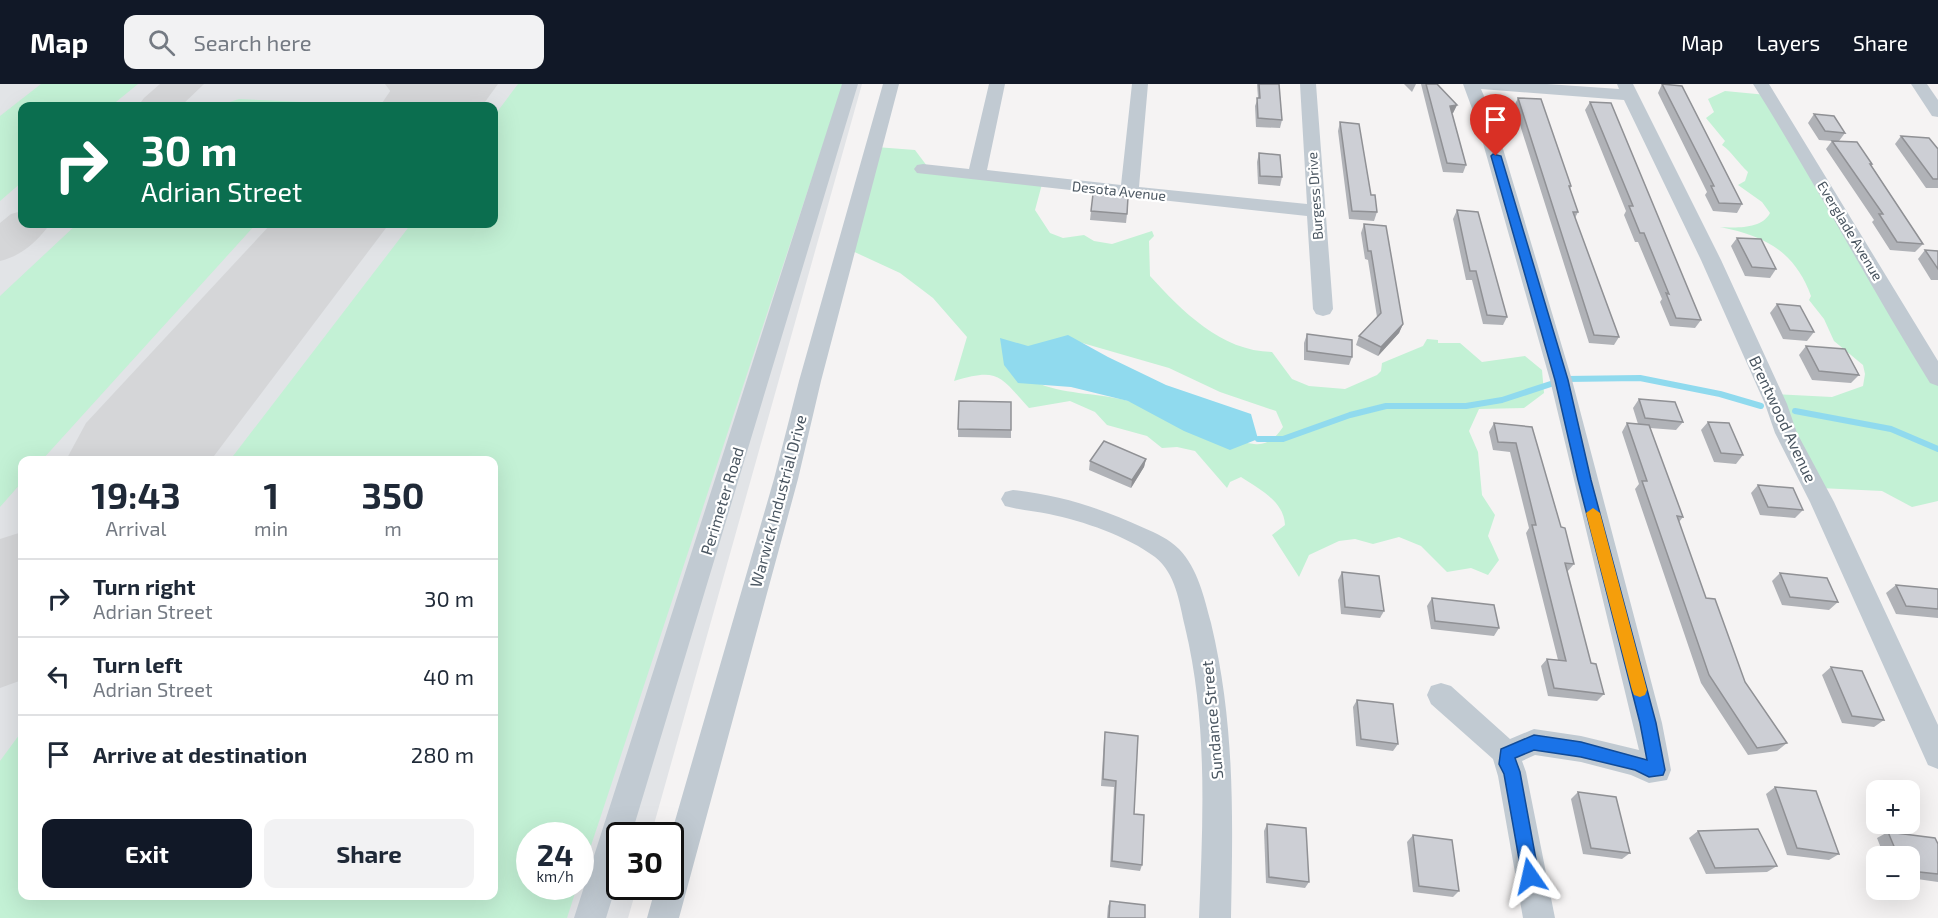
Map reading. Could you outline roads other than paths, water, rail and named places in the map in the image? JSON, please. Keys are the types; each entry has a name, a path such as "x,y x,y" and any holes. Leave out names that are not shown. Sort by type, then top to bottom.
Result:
{"street":[{"name":"Perimeter Road","path":"590,918 850,84"},
{"name":"Warwick Industrial Drive","path":"663,918 786,479 810,381 891,84"},
{"path":"977,175 998,84"},
{"path":"1130,190 1140,84"},
{"name":"Burgess Drive","path":"1308,84 1323,309"},
{"path":"1471,84 1486,122 1561,380 1587,492 1648,723 1657,770 1649,770 1638,763 1581,749 1534,742 1507,754"},
{"path":"1480,84 1627,90"},
{"name":"Everglade Avenue","path":"1761,84 1840,213 1908,332 1938,378"},
{"path":"1919,84 1938,112"},
{"name":"Brentwood Avenue","path":"1627,90 1711,260 1776,404 1786,433 1822,502 1938,756"},
{"name":"Desota Avenue","path":"923,169 1316,211"},
{"name":"Sundance Street","path":"1013,499 1077,509 1106,520 1162,550 1171,557 1184,575 1206,652 1214,705 1218,776 1215,918"},
{"path":"1441,695 1507,754 1507,764 1512,772 1539,918"}],"water":[{"path":"1068,335 1166,385 1251,414 1258,439 1230,450 1184,431 1128,401 1071,387 1018,383 1004,365 1000,338 1028,346"}],"waterway":[{"path":"1258,439 1283,439 1350,415 1386,406 1466,406 1502,400 1566,379 1640,378 1720,394 1761,406"},
{"path":"1795,411 1891,429 1938,449"}]}
